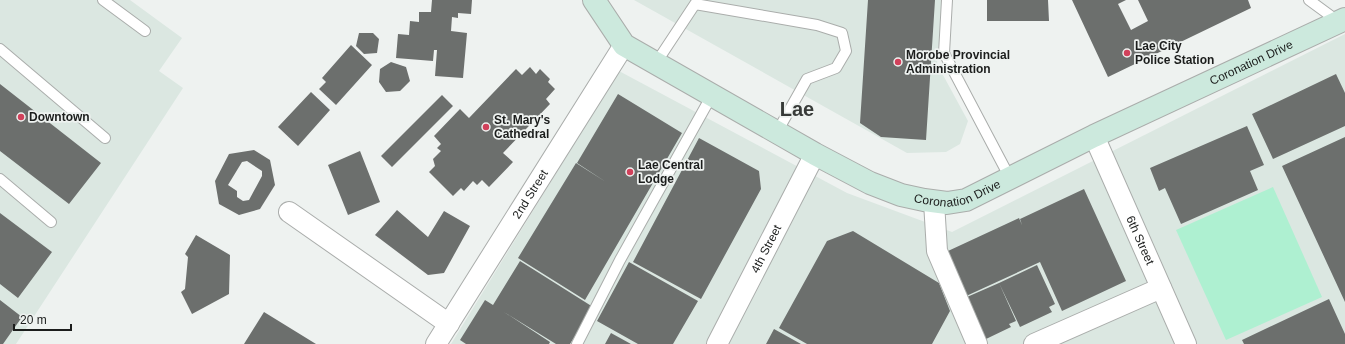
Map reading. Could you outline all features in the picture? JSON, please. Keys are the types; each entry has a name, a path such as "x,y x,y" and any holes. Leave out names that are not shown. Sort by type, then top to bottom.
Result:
{"street":[{"name":"Coronation Drive","path":"594,0 624,45 815,154 870,183 901,195 934,202 947,203 966,200 1094,136 1342,20"},
{"name":"2nd Street","path":"436,344 624,45"},
{"name":"6th Street","path":"1094,136 1186,344"},
{"name":"4th Street","path":"717,344 815,154"},
{"path":"934,202 937,251 977,344"},
{"path":"289,212 449,324"},
{"path":"1034,344 1161,288"}],"lane":[{"path":"103,0 145,31"},
{"path":"947,0 944,53 1010,178"},
{"path":"1309,0 1342,20"},
{"path":"656,63 695,2 817,25 842,33 846,51 836,68 807,79 777,132"},
{"path":"0,49 105,138"},
{"path":"577,344 620,260 712,95"},
{"path":"0,179 51,222"}],"shaded area":[{"path":"0,0 130,0 182,38 159,71 183,88 16,344 0,344"},
{"path":"634,0 943,0 937,64 968,121 960,144 946,152 907,153"},
{"path":"1345,34 1345,344 451,344 619,71 847,193 952,232"}],"green space":[{"path":"1273,187 1322,297 1226,340 1176,230"}],"building":[{"path":"432,0 472,0 471,14 458,13 458,18 452,17 451,31 467,33 463,78 435,76 437,50 434,50 433,61 396,58 398,34 409,35 410,21 419,22 419,12 431,12"},
{"name":"Morobe Provincial Administration","path":"868,0 935,0 926,140 881,137 860,123"},
{"path":"987,0 1048,0 1049,21 987,21"},
{"name":"Lae City Police Station","path":"1072,0 1126,0 1118,4 1131,30 1148,21 1138,0 1248,0 1251,8 1108,77"},
{"path":"359,33 373,33 379,39 377,53 364,54 356,46"},
{"path":"351,45 372,65 336,105 319,89 326,82 322,78"},
{"path":"391,62 406,67 410,81 400,91 386,92 379,82 380,69"},
{"name":"St. Mary's Cathedral","path":"530,67 536,74 540,69 550,79 548,82 555,89 546,99 550,104 503,153 513,162 489,187 482,180 477,185 473,181 464,191 461,188 453,196 429,172 435,166 433,159 441,151 437,148 441,144 434,136 460,109 469,118 516,69 522,75"},
{"path":"1336,74 1345,93 1345,126 1273,159 1252,114"},
{"name":"Downtown","path":"0,84 101,163 69,204 0,151"},
{"path":"311,92 330,110 298,146 278,127"},
{"path":"618,94 682,133 585,300 518,258 576,163 606,182 577,163"},
{"path":"442,95 453,106 392,167 381,156"},
{"path":"1247,126 1264,165 1250,171 1258,190 1181,224 1165,188 1159,191 1150,168"},
{"path":"1345,137 1345,302 1282,166"},
{"path":"699,138 759,171 761,189 701,299 633,262"},
{"path":"254,150 270,160 275,185 260,209 239,215 219,204 215,181 229,154","holes":["247,161 262,171 262,176 249,200 243,201 237,197 237,191 228,185 242,162"]},
{"path":"360,151 380,202 348,215 328,165"},
{"path":"1084,189 1126,281 1062,311 1040,262 964,297 947,260 948,251 1019,218 1022,225 1020,219"},
{"path":"397,210 428,237 444,211 470,226 444,273 428,275 375,235"},
{"path":"0,213 52,252 18,298 0,284"},
{"path":"853,231 939,283 950,311 932,344 807,344 779,328 827,241"},
{"path":"196,235 230,255 229,294 192,314 181,292 185,289 188,257 185,254"},
{"path":"520,261 593,307 570,344 556,344 504,312 550,342 549,344 466,344 460,340 485,300 493,305"},
{"path":"629,262 698,301 673,344 638,344 597,321"},
{"path":"1037,265 1055,304 1049,307 1052,312 1020,327 999,283"},
{"path":"999,283 1016,321 1009,324 1011,327 986,339 967,297"},
{"path":"1329,299 1345,334 1345,344 1244,344 1242,340"},
{"path":"0,300 22,317 3,344 0,344"},
{"path":"264,312 316,344 244,344"},
{"path":"774,329 801,344 766,344"},
{"path":"611,333 631,344 605,344"}],"place":[{"name":"Lae City Police Station","path":"1127,53"},
{"name":"Morobe Provincial Administration","path":"898,62"},
{"name":"Downtown","path":"21,117"},
{"name":"St. Mary's Cathedral","path":"486,127"},
{"name":"Lae Central Lodge","path":"630,172"}],"district":[{"name":"Lae","path":"797,109"}]}
